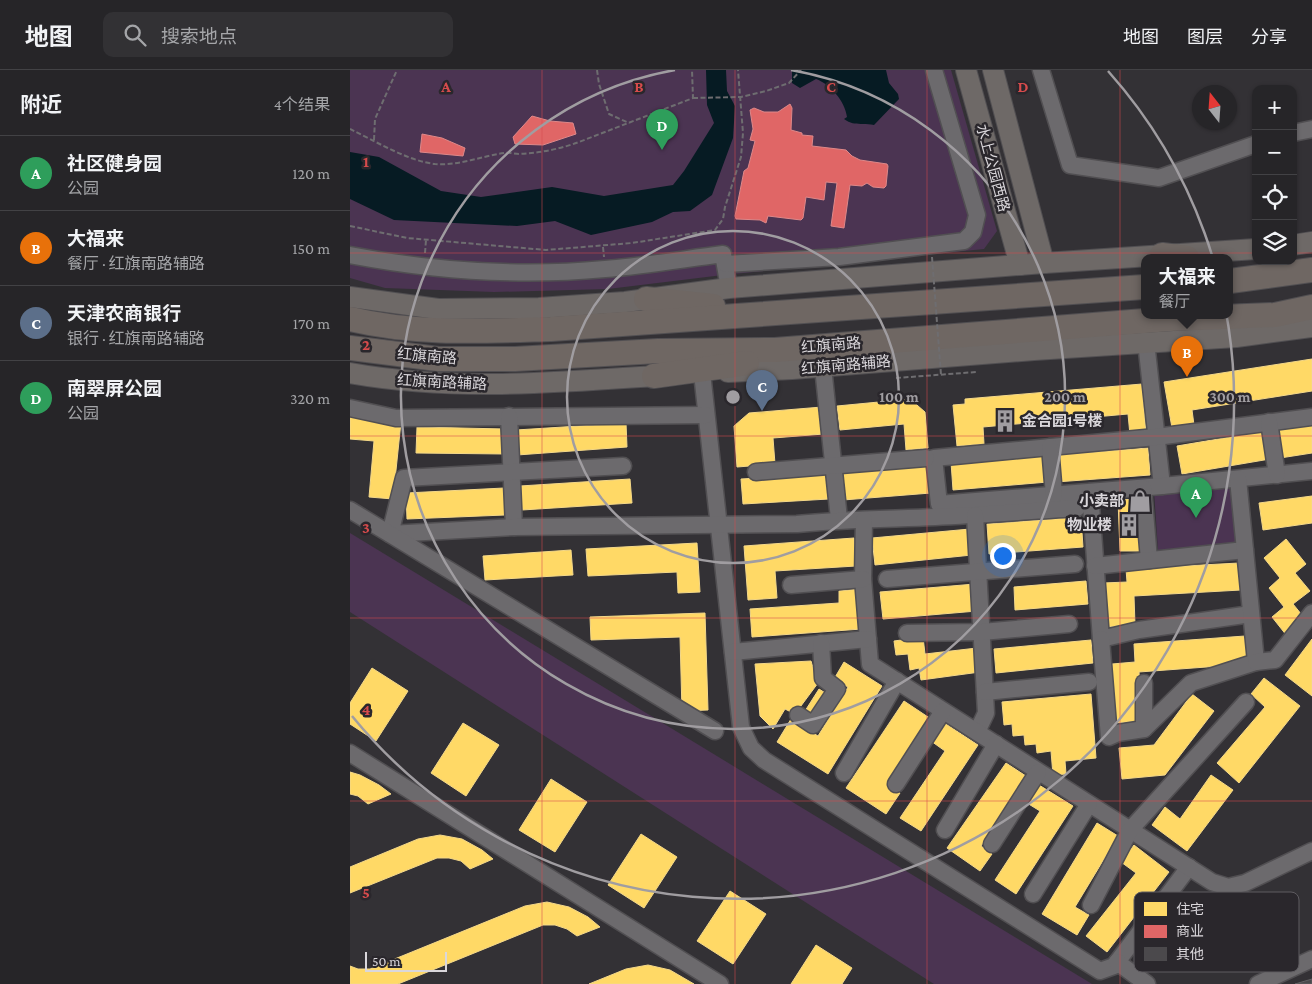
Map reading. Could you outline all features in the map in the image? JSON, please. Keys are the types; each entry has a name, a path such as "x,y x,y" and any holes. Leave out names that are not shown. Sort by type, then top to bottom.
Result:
{"highway":[{"path":"1233,264 1304,271"},
{"path":"1233,281 1304,271"},
{"name":"红旗南路","path":"350,318 370,324 453,331 551,329 1141,287"},
{"path":"646,299 779,312"},
{"name":"红旗南路","path":"1233,317 1275,315 1312,307"},
{"name":"红旗南路","path":"350,348 438,359 515,359 658,351 775,350 1170,319"},
{"path":"654,376 758,361 775,350"}],"main road":[{"name":"水上公园西路","path":"966,70 1020,265"},
{"name":"水上公园西路","path":"993,70 1044,263"},
{"path":"1297,244 1312,242"},
{"path":"1178,254 1252,249"},
{"path":"350,297 438,308 539,308 646,299 730,288 1141,256"},
{"name":"红旗南路辅路","path":"350,373 429,383 504,385 823,367 1236,336 1312,327"}],"street":[{"path":"726,264 839,257 964,241 973,232 978,216 934,70"},
{"path":"1041,70 1070,165 1159,178 1252,145"},
{"path":"1297,132 1312,129"},
{"path":"350,255 393,263 520,273 605,269 723,254 730,288"},
{"path":"1146,342 1162,486"},
{"path":"823,367 839,520"},
{"path":"702,373 741,727 752,748 764,760 1099,977 1114,966 1134,940"},
{"path":"350,408 396,418 706,415"},
{"path":"509,416 514,527"},
{"path":"1312,417 1156,437 934,458 939,504 1143,488 1312,471"},
{"path":"1269,422 1277,475"},
{"path":"1050,447 1054,495"},
{"path":"756,472 926,458"},
{"path":"390,534 404,478 623,466"},
{"path":"1238,479 1256,662"},
{"path":"1143,488 1149,560"},
{"path":"1090,492 1109,736 1144,729 1191,684 1256,662 1276,660 1312,613"},
{"path":"390,534 514,527 797,524 839,520 975,515 1077,508"},
{"path":"350,510 715,731"},
{"path":"975,515 986,713 977,732"},
{"path":"864,520 863,579 870,664 1212,882 1228,888 1245,883 1312,851"},
{"path":"1095,566 1245,550"},
{"path":"887,579 1075,564"},
{"path":"791,585 863,579"},
{"path":"1101,639 1139,630 1251,614"},
{"path":"907,633 982,632 1069,624"},
{"path":"733,652 868,639"},
{"path":"798,716 813,725 837,688 823,678 821,643"},
{"path":"844,773 897,681"},
{"path":"985,692 1089,682"},
{"path":"1144,683 1144,729"},
{"path":"1091,904 1130,830 1246,702"},
{"path":"896,784 943,711"},
{"path":"945,830 996,744"},
{"path":"350,753 720,984"},
{"path":"992,844 1038,772"},
{"path":"1033,894 1088,804"},
{"path":"1170,892 1189,867"},
{"path":"1299,965 1312,959"},
{"path":"1117,962 1147,984"},
{"path":"1258,984 1284,972"}],"path":[{"path":"374,140 375,119 397,70"},
{"path":"597,70 599,84 609,114 628,123"},
{"path":"692,70 693,98"},
{"path":"350,226 407,238 546,250 632,243 715,230 723,220 725,207 741,157 743,133 738,70"},
{"path":"350,129 418,160 436,164 483,158 505,152 519,154 563,148 693,98 741,97 789,84 801,70"},
{"path":"932,256 941,375"},
{"path":"896,378 976,372"}],"shaded area":[{"path":"350,70 951,70 997,231 984,249 723,275 608,289 494,292 385,288 350,278"},
{"path":"1234,485 1238,545 1158,550 1154,491"},
{"path":"350,533 1092,984 934,984 350,612"}],"water":[{"path":"706,70 726,70 727,91 735,106 733,138 712,195 690,211 673,212 652,222 591,235 555,221 517,226 394,220 350,199 350,152 379,157 441,191 481,197 552,187 604,196 673,185 714,123 707,105"},
{"path":"792,70 886,70 889,83 898,94 899,99 874,125 855,124 844,119 847,117 846,111 840,99 831,89 816,79 800,88 792,83"}],"building: 住宅":[{"path":"1312,359 1312,391 1192,410 1194,425 1172,428 1164,382"},
{"name":"金合园1号楼","path":"1142,384 1146,433 1130,435 1128,414 983,427 984,444 957,446 953,405 965,404 965,399"},
{"path":"910,399 925,412 928,448 906,450 904,424 840,430 837,406"},
{"path":"822,407 824,434 773,438 775,464 737,467 734,426 749,413"},
{"path":"350,417 401,422 393,499 369,497 374,441 350,439"},
{"path":"626,423 627,447 517,455 516,430"},
{"path":"1312,425 1312,453 1280,458 1276,430"},
{"path":"417,427 505,429 504,454 416,453"},
{"path":"1265,431 1270,459 1182,474 1177,446"},
{"path":"1148,448 1150,475 1056,482 1054,455"},
{"path":"1046,454 1048,482 953,490 951,462"},
{"path":"929,466 931,493 843,500 841,472"},
{"path":"828,474 829,499 743,504 741,479"},
{"path":"630,479 632,503 522,510 520,486"},
{"path":"504,488 505,515 407,519 406,493"},
{"path":"1312,496 1312,523 1263,530 1259,503"},
{"name":"物业楼","path":"1138,499 1140,551 1120,551 1118,500"},
{"path":"1081,517 1083,547 989,554 987,524"},
{"path":"970,529 972,555 875,565 872,538"},
{"path":"854,538 856,566 775,571 777,598 748,600 744,546"},
{"path":"1286,539 1306,564 1295,573 1310,591 1293,604 1306,620 1287,636 1272,617 1284,607 1269,588 1280,578 1264,558"},
{"path":"697,543 700,592 678,593 677,572 588,576 586,549"},
{"path":"571,550 573,575 485,580 483,556"},
{"path":"1239,563 1241,590 1134,596 1135,625 1106,627 1103,583 1127,582 1126,569"},
{"path":"1086,581 1088,604 1015,610 1014,587"},
{"path":"975,584 977,611 883,619 880,592"},
{"path":"859,589 862,629 752,637 750,609 839,603 839,591"},
{"path":"705,613 708,710 682,711 680,637 591,640 590,617"},
{"path":"1245,636 1247,664 1139,672 1142,721 1116,723 1112,664 1135,662 1134,644"},
{"path":"923,637 925,654 977,648 980,672 921,680 919,668 910,670 908,654 896,655 894,641"},
{"path":"1312,639 1312,696 1285,675"},
{"path":"1091,640 1093,663 996,673 994,649"},
{"path":"811,661 818,683 795,714 785,709 773,729 760,716 755,664"},
{"path":"844,662 882,686 828,774 777,742 791,719 818,736 848,687 834,679"},
{"path":"372,668 408,691 376,741 350,724 350,703"},
{"path":"1264,678 1300,706 1239,783 1217,763 1265,707 1251,694"},
{"path":"819,689 827,694 813,716 805,711"},
{"path":"1091,694 1096,758 1065,761 1066,774 1053,775 1051,751 1037,753 1036,744 1025,745 1024,735 1013,736 1012,724 1004,725 1002,702"},
{"path":"1192,694 1214,711 1165,775 1122,779 1119,748 1154,745"},
{"path":"904,701 931,719 888,785 900,793 886,814 846,788"},
{"path":"943,722 978,745 921,831 900,818 945,751 931,741"},
{"path":"463,723 499,745 466,796 431,773"},
{"path":"1006,763 1029,778 981,846 992,854 980,871 947,848"},
{"path":"350,772 379,785 391,794 368,804 358,796 350,794"},
{"path":"1211,775 1233,790 1187,851 1152,825 1165,807 1180,819"},
{"path":"551,779 587,802 555,852 519,830"},
{"path":"1039,785 1073,806 1016,894 995,880 1040,811 1027,803"},
{"path":"1097,823 1118,836 1075,907 1089,915 1077,935 1042,914"},
{"path":"641,834 677,857 644,908 608,885"},
{"path":"440,835 462,839 482,850 493,859 470,869 461,861 437,858 350,893 350,867 418,839"},
{"path":"1134,845 1169,872 1154,892 1134,892 1134,917 1107,952 1086,936 1136,873 1121,862"},
{"path":"730,891 766,914 733,964 697,941"},
{"path":"547,902 569,907 588,917 600,927 577,936 567,929 555,925 543,925 398,984 350,984 350,966 358,969 370,969 525,906"},
{"path":"816,945 852,968 842,984 791,984"},
{"path":"648,965 670,970 694,984 589,984 626,969"}],"building: 商业":[{"path":"790,104 792,108 791,130 802,133 802,135 813,136 812,146 846,150 860,160 887,164 888,166 886,186 884,188 873,187 867,183 862,186 850,185 844,228 831,226 837,183 826,182 824,200 806,197 803,218 801,220 768,216 766,223 760,220 736,219 744,171 748,168 755,141 750,140 753,129 750,110 754,108 764,112 778,112"},
{"path":"532,116 550,121 573,123 576,134 543,145 515,144 513,137"},
{"path":"422,134 442,138 465,148 463,156 420,152"}],"building: 其他":[{"path":"1312,979 1312,984 1295,984"}],"place":[{"name":"南翠屏公园","path":"662,150"},
{"name":"大福来","path":"1187,377"},
{"name":"天津农商银行","path":"762,411"},
{"name":"金合园1号楼","path":"1005,421"},
{"name":"小卖部","path":"1140,501"},
{"name":"社区健身园","path":"1196,518"},
{"name":"物业楼","path":"1129,525"}]}
